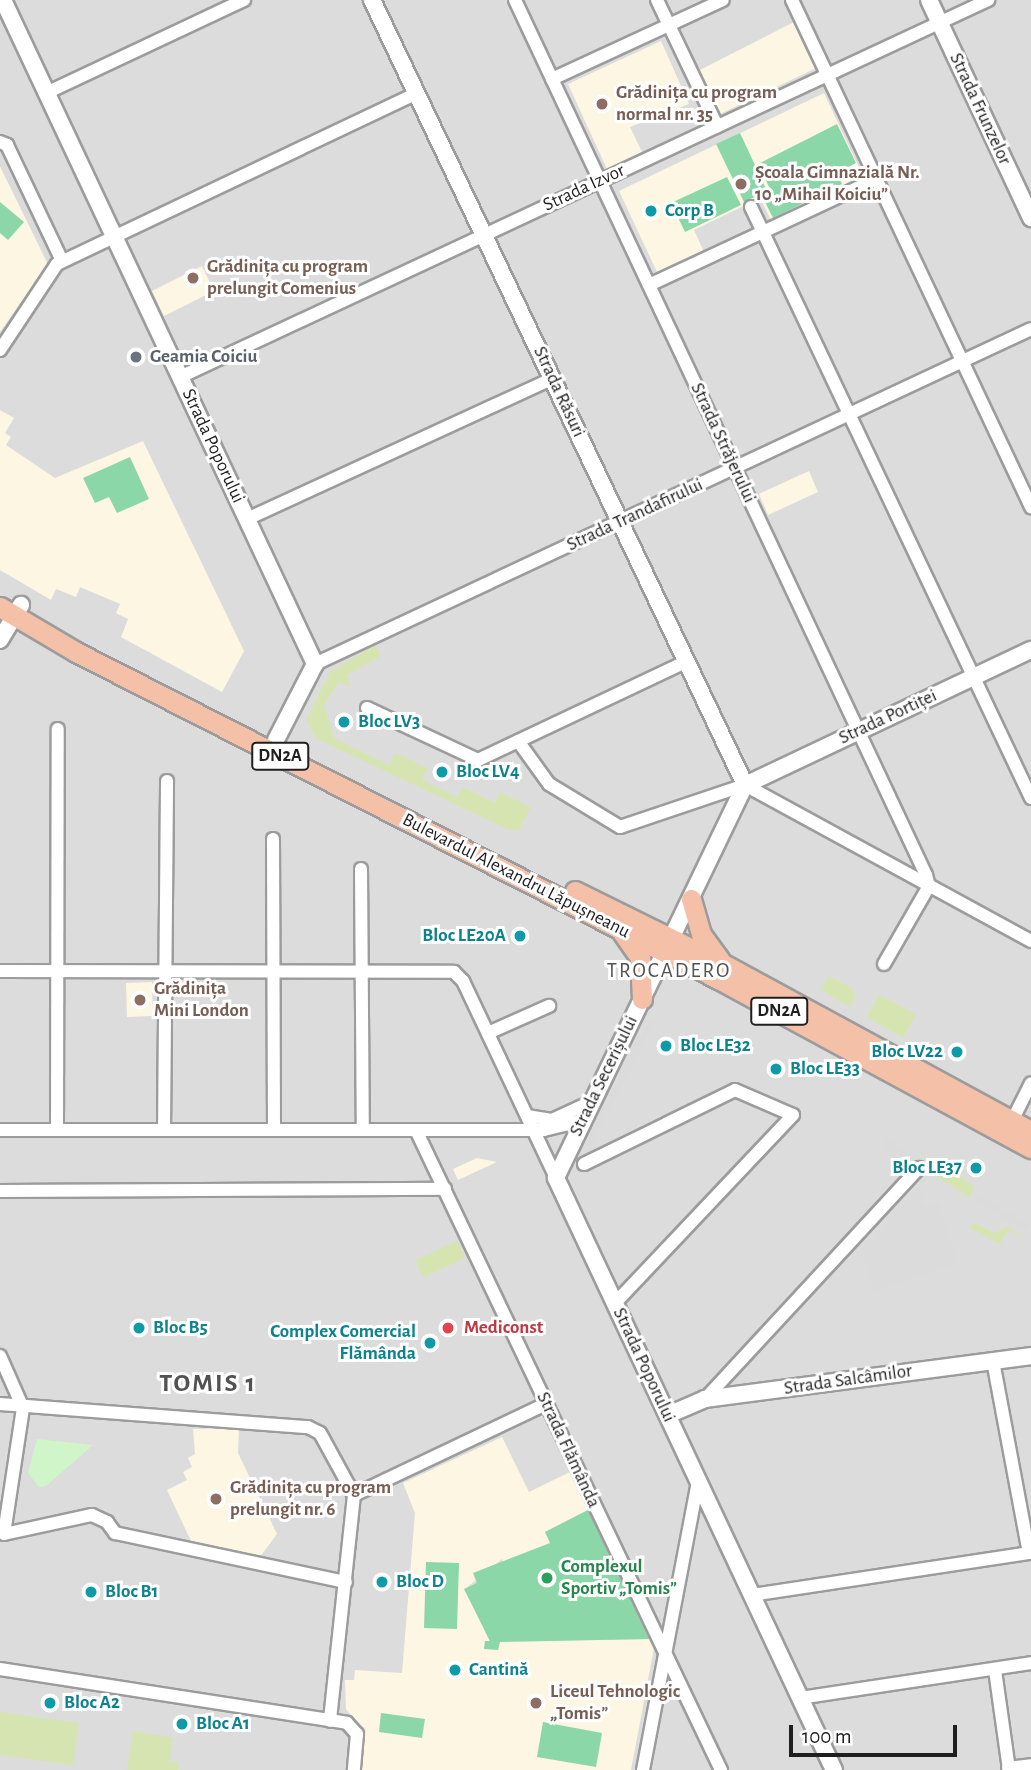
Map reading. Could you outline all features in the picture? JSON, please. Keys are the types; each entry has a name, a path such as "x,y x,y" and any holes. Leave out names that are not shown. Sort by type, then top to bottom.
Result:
{"main road":[{"name":"Bulevardul Alexandru Lăpușneanu","path":"0,592 12,609 89,658 616,926 725,965 1031,1131"},
{"name":"Bulevardul Alexandru Lăpușneanu","path":"12,609 488,848 668,945 1031,1149"},
{"path":"691,899 701,934 725,965"},
{"path":"616,926 640,958 642,999"}],"street":[{"name":"Strada Poporului","path":"3,0 315,664"},
{"path":"46,93 244,0"},
{"name":"Strada Răsuri","path":"372,0 745,785"},
{"name":"Strada Străjerului","path":"515,0 929,886"},
{"path":"657,0 717,127"},
{"path":"552,79 723,0"},
{"path":"792,0 1031,508"},
{"name":"Strada Frunzelor","path":"929,0 1031,218"},
{"name":"Strada Izvor","path":"180,377 988,0"},
{"path":"0,350 62,261 417,93"},
{"path":"0,142 7,145 62,261"},
{"path":"649,285 876,179"},
{"path":"751,207 1031,798"},
{"name":"Strada Trandafirului","path":"315,664 1031,329"},
{"path":"247,519 552,379"},
{"path":"0,640 12,609"},
{"name":"Strada Portiței","path":"745,785 1031,650"},
{"path":"367,708 478,760 687,661"},
{"path":"276,740 315,664"},
{"path":"57,1130 58,729"},
{"path":"518,741 549,784 620,827 745,785 1031,941"},
{"path":"164,1130 167,782"},
{"name":"Strada Secerișului","path":"556,1178 581,1121 745,785"},
{"path":"274,839 274,1130"},
{"path":"361,869 363,1130"},
{"path":"884,964 929,886"},
{"name":"Strada Poporului","path":"362,970 445,970 463,981 834,1770"},
{"path":"0,971 362,970"},
{"path":"488,1033 549,1006"},
{"path":"1012,1121 1031,1083"},
{"path":"584,1164 735,1090 793,1115 615,1303"},
{"path":"527,1116 552,1120 591,1102"},
{"path":"0,1130 533,1130 581,1121"},
{"name":"Strada Flămânda","path":"416,1130 721,1770"},
{"path":"705,1399 919,1168"},
{"path":"0,1191 445,1189"},
{"path":"0,1356 23,1408 4,1534 92,1515 107,1522 115,1533 346,1582"},
{"name":"Strada Salcâmilor","path":"668,1415 705,1399 1031,1356"},
{"path":"752,1595 1030,1553 993,1361"},
{"path":"0,1404 23,1408 308,1427 320,1433 354,1495 330,1721"},
{"path":"354,1495 546,1404"},
{"path":"643,1770 663,1653 698,1481"},
{"path":"800,1698 1031,1663"},
{"path":"0,1669 347,1723 358,1734 354,1770"},
{"path":"995,1670 1008,1769 1031,1765"}],"shaded area":[{"path":"0,0 1031,0 1031,1770 0,1770"},
{"path":"794,22 816,68 718,115 698,71"},
{"path":"661,41 689,104 630,127 642,152 607,169 568,84"},
{"name":"Școala Gimnazială Nr. 10 „Mihail Koiciu”","path":"824,93 864,178 772,222 760,198 694,230 704,252 658,274 619,191"},
{"path":"4,149 55,250 48,264 0,166"},
{"path":"0,166 48,264 0,332"},
{"name":"Grădinița cu program prelungit Comenius","path":"202,266 214,291 164,316 152,291"},
{"path":"0,410 14,418 5,433 11,437 6,445 55,478 143,441 244,651 222,692 121,637 128,619 116,613 120,604 80,587 76,597 56,589 51,600 0,570"},
{"path":"809,471 818,492 768,515 759,494"},
{"name":"Grădinița Mini London","path":"152,982 153,1016 127,1017 126,983"},
{"path":"648,1020 654,1022 591,1148 585,1145"},
{"path":"887,1139 927,1161 924,1168 884,1147"},
{"path":"477,1158 497,1162 458,1180 453,1169"},
{"path":"919,1188 924,1206 940,1203 958,1264 873,1291 862,1248"},
{"path":"978,1196 1030,1224 1026,1230 975,1202"},
{"name":"Grădinița cu program prelungit nr. 6","path":"239,1428 238,1453 277,1534 260,1557 191,1541 167,1490 187,1480 183,1472 192,1467 188,1458 195,1454 193,1429"},
{"path":"502,1437 529,1492 570,1472 588,1510 545,1532 551,1543 504,1564 502,1559 465,1589 490,1642 484,1648 499,1642 649,1639 654,1648 631,1770 360,1770 363,1730 346,1709 345,1680 354,1680 355,1670 402,1673 415,1513 403,1483"}],"green space":[{"path":"837,124 856,163 838,172 833,164 842,184 773,218 763,198 772,193 758,164"},
{"path":"740,133 767,191 744,202 716,144"},
{"path":"727,177 741,205 685,232 671,203"},
{"path":"0,202 24,222 8,240 0,233"},
{"path":"130,457 149,499 117,513 109,497 95,503 83,478"},
{"path":"375,645 381,656 347,675 350,687 339,682 324,705 334,738 389,765 395,753 428,768 422,780 457,797 463,787 495,803 500,792 531,807 519,830 509,830 317,739 306,720 330,672"},
{"path":"828,976 851,987 855,998 850,1007 821,990"},
{"path":"879,995 916,1014 903,1038 867,1017"},
{"path":"938,1161 975,1187 969,1198 931,1172"},
{"path":"973,1222 995,1233 1006,1227 1028,1238 1008,1231 1000,1244 970,1228"},
{"path":"457,1241 465,1258 423,1277 415,1260"},
{"path":"37,1439 93,1445 46,1486 39,1487 28,1473"},
{"name":"Complexul Sportiv „Tomis”","path":"588,1510 649,1639 500,1642 498,1650 484,1649 485,1641 490,1641 464,1589 477,1583 473,1573 550,1543 545,1532"},
{"path":"426,1562 459,1563 457,1629 424,1628"},
{"path":"0,1712 79,1723 73,1765 0,1755"},
{"path":"381,1713 425,1719 422,1738 379,1732"},
{"path":"543,1722 602,1733 596,1767 537,1757"},
{"path":"133,1731 173,1738 169,1761 179,1763 178,1770 127,1770"}],"place":[{"name":"Grădinița cu program normal nr. 35","path":"602,104"},
{"name":"Școala Gimnazială Nr. 10 „Mihail Koiciu”","path":"741,184"},
{"name":"Corp B","path":"651,211"},
{"name":"Grădinița cu program prelungit Comenius","path":"193,278"},
{"name":"Geamia Coiciu","path":"136,357"},
{"name":"Bloc LV3","path":"344,722"},
{"name":"Bloc LV4","path":"442,772"},
{"name":"Bloc LE20A","path":"520,936"},
{"name":"Grădinița Mini London","path":"140,1000"},
{"name":"Bloc LE32","path":"666,1046"},
{"name":"Bloc LV22","path":"957,1052"},
{"name":"Bloc LE33","path":"776,1069"},
{"name":"Bloc LE37","path":"976,1168"},
{"name":"Bloc B5","path":"139,1328"},
{"name":"Mediconst","path":"448,1328"},
{"name":"Complex Comercial Flămânda","path":"430,1343"},
{"name":"Grădinița cu program prelungit nr. 6","path":"216,1499"},
{"name":"Complexul Sportiv „Tomis”","path":"547,1578"},
{"name":"Bloc D","path":"382,1582"},
{"name":"Bloc B1","path":"91,1592"},
{"name":"Cantină","path":"455,1670"},
{"name":"Bloc A2","path":"50,1703"},
{"name":"Liceul Tehnologic „Tomis”","path":"536,1703"},
{"name":"Bloc A1","path":"182,1724"}],"district":[{"name":"TROCADERO","path":"669,971"},
{"name":"TOMIS 1","path":"208,1384"}]}
